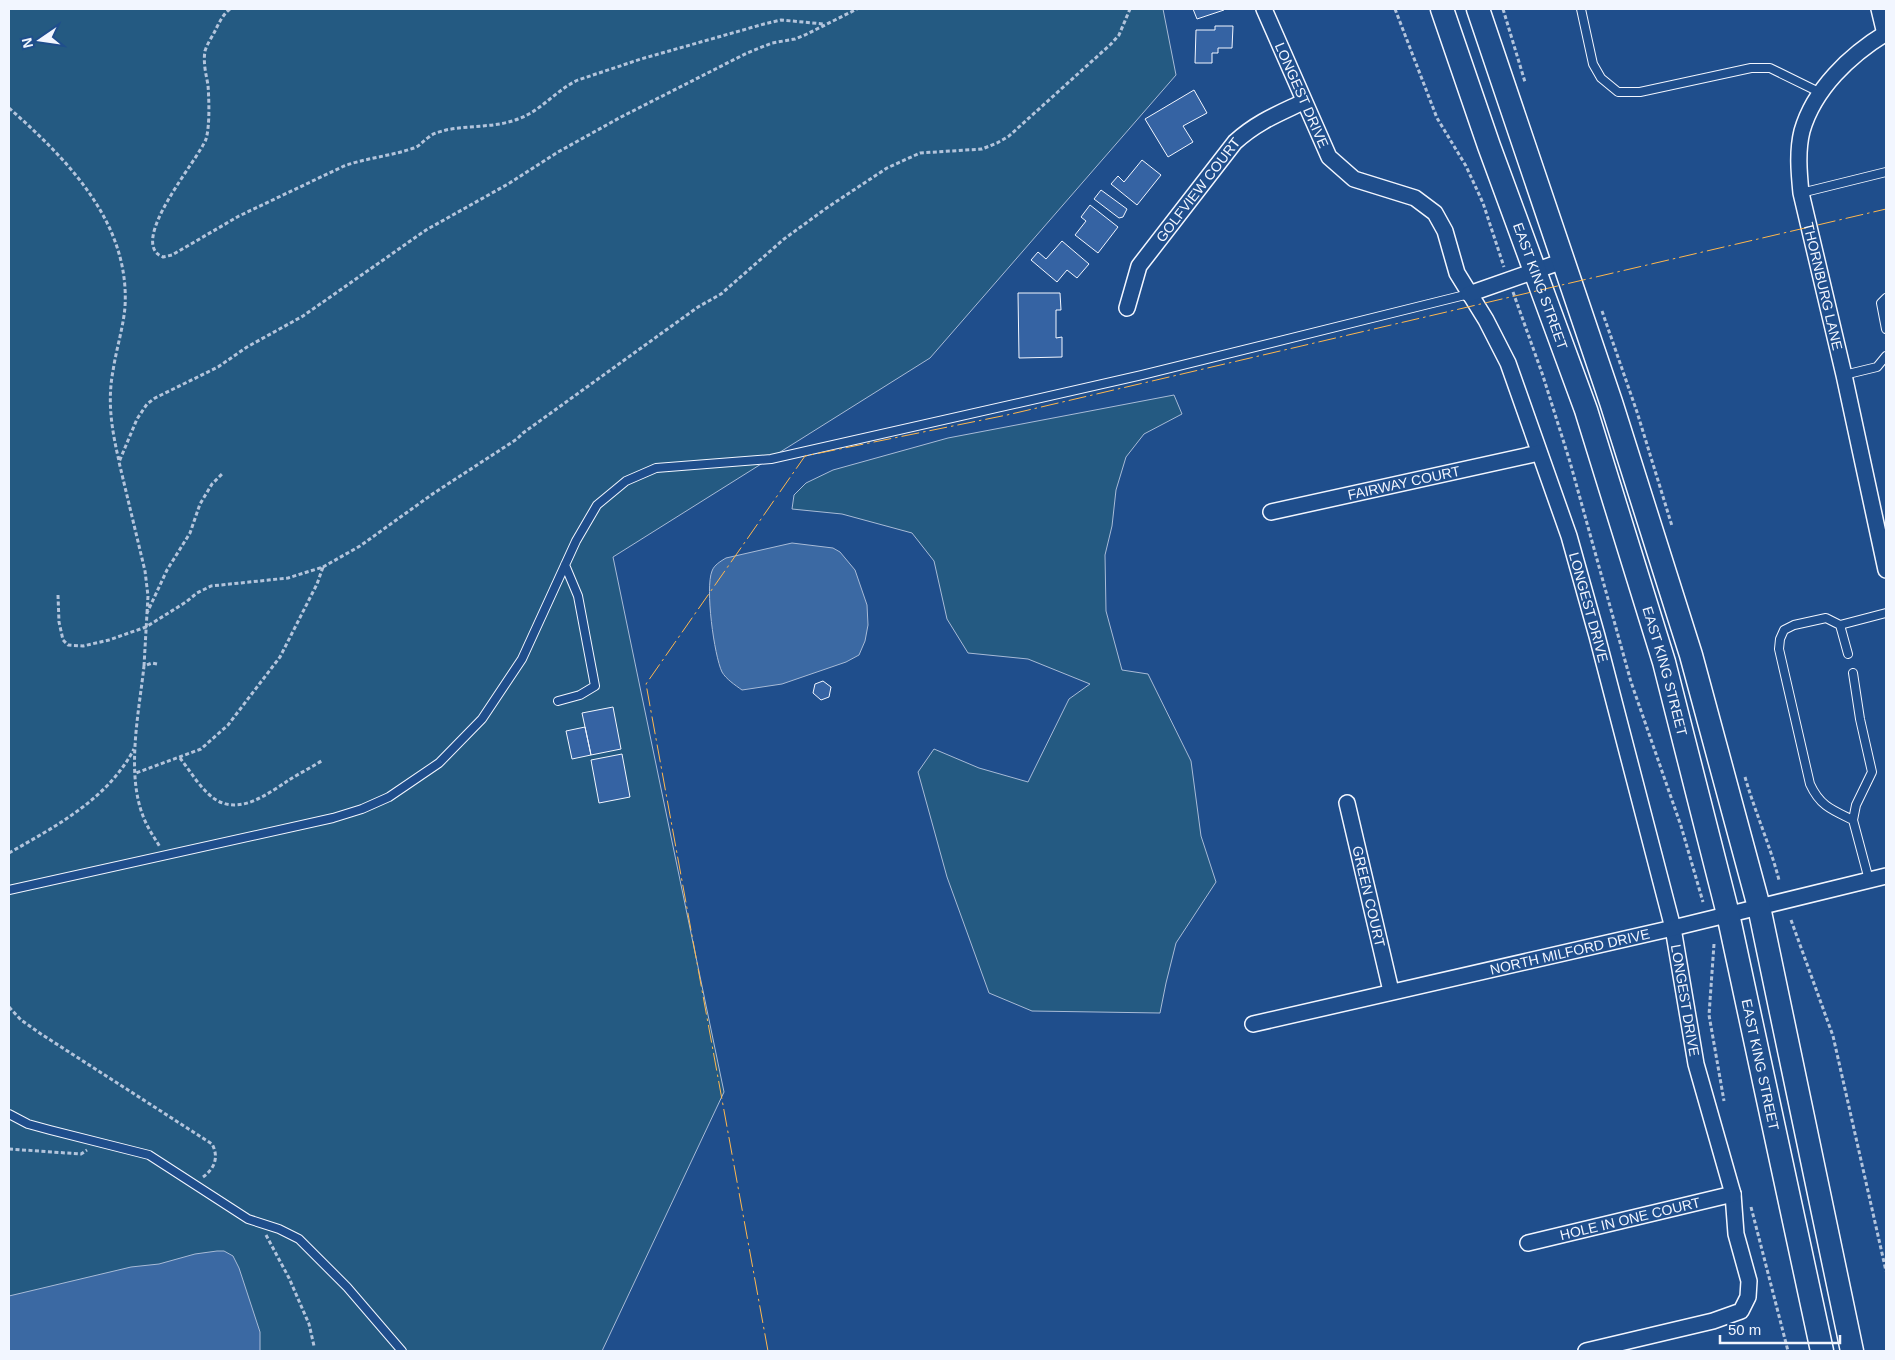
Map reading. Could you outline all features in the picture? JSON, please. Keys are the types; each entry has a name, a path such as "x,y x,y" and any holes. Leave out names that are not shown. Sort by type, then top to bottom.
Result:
{"main road":[{"name":"EAST KING STREET","path":"1442,9 1534,271 1586,410 1664,662 1728,914 1822,1351"},
{"name":"EAST KING STREET","path":"1478,9 1611,402 1691,655 1759,907 1852,1351"}],"street":[{"name":"LONGEST DRIVE","path":"1264,9 1303,102 1329,157 1354,179 1415,198 1435,212 1445,231 1457,273 1486,320 1508,363 1569,536 1673,928 1696,1064 1733,1194 1736,1234 1749,1281 1748,1297 1741,1311 1713,1321 1586,1351"},
{"path":"1880,9 1886,34"},
{"name":"THORNBURG LANE","path":"1886,34 1853,57 1835,75 1812,106 1802,132 1798,172 1801,193 1886,563"},
{"name":"GOLFVIEW COURT","path":"1128,308 1139,266 1235,142 1261,121 1303,102"},
{"path":"1469,294 1563,261"},
{"name":"FAIRWAY COURT","path":"1271,512 1539,453"},
{"name":"GREEN COURT","path":"1347,803 1391,991"},
{"name":"NORTH MILFORD DRIVE","path":"1253,1024 1673,928 1886,876"},
{"name":"HOLE IN ONE COURT","path":"1528,1244 1733,1194"}],"lane":[{"path":"1581,9 1593,64 1597,72 1618,92 1640,92 1752,68 1770,68 1796,79 1821,93"},
{"path":"1801,193 1886,172"},
{"path":"9,890 333,818 389,798 439,763 482,719 522,659 576,541 597,505 626,481 656,468 771,458 1142,375 1469,294"},
{"path":"1886,298 1882,303 1886,329"},
{"path":"1844,375 1877,367 1886,356"},
{"path":"558,701 580,695 595,686 578,596 565,565"},
{"path":"1853,820 1826,807 1816,797 1810,784 1779,649 1780,639 1784,630 1794,625 1826,618 1840,625 1886,613"},
{"path":"1840,625 1848,654"},
{"path":"1853,673 1860,720 1872,772 1856,805 1853,820 1869,880"},
{"path":"9,1114 28,1124 149,1155 248,1219 299,1238 347,1287 402,1351"}],"path":[{"path":"230,9 217,26 204,58 208,87 206,138 166,204 154,230 153,248 157,254 163,257 172,254 239,216 344,166 360,160 399,153 417,147 428,137 436,133 519,119 541,107 578,80 641,59 764,24 787,20 824,24"},
{"path":"119,462 137,419 155,398 218,367 303,316 426,230 508,184 583,138 747,52 772,43 800,37 857,9"},
{"path":"58,596 63,640 68,645 83,646 96,644 146,627 197,593 211,586 288,578 323,567 360,546 434,493 518,439 523,432 698,307 721,294 784,239 866,180 914,155 928,152 982,149 998,143 1009,136 1111,44 1118,35 1130,9"},
{"path":"1395,9 1437,118 1466,166 1483,203 1543,376 1570,462 1630,682 1681,826 1703,902"},
{"path":"9,108 53,148 73,170 102,214 118,245 122,264 125,285 125,308 112,373 110,397 111,423 148,596 145,655 136,747 136,773 143,817 166,856"},
{"path":"147,613 167,570 190,533 200,504 212,484 223,473"},
{"path":"136,773 201,749 218,735 276,664 317,584 323,567"},
{"path":"145,655 152,663"},
{"path":"144,666 152,663 156,664"},
{"path":"9,853 66,820 83,807 110,784 136,747"},
{"path":"180,758 207,792 218,801 234,804 246,804 266,796 323,760"},
{"path":"1791,920 1832,1036 1886,1271"},
{"path":"1714,942 1709,1015 1725,1106"},
{"path":"9,1007 21,1020 40,1034 212,1144 217,1156 215,1163 209,1173 196,1184"},
{"path":"9,1149 81,1154 101,1143"},
{"path":"1750,1205 1788,1351"},
{"path":"263,1224 266,1238 289,1278 309,1324 314,1346"}],"shaded area":[{"path":"9,9 1163,9 1176,75 930,358 613,557 724,1092 602,1351 9,1351"},
{"path":"1174,395 1182,414 1144,434 1126,457 1116,490 1112,526 1105,555 1106,611 1122,670 1148,674 1191,761 1201,836 1216,882 1176,943 1160,1013 1032,1011 989,993 947,877 918,772 934,749 979,768 1028,782 1069,699 1090,684 1028,659 968,653 947,619 934,561 912,533 842,514 792,509 794,495 806,483 833,470 948,438"},
{"path":"792,543 833,548 840,552 855,570 867,605 868,625 865,641 859,655 846,662 782,684 742,690 726,677 719,663 713,637 710,606 709,592 712,571 716,565 726,558"},
{"path":"224,1251 233,1256 239,1268 260,1332 260,1351 9,1351 9,1296 131,1267 159,1264 195,1254"}],"building":[{"path":"1193,9 1223,9 1224,10 1197,19"},
{"path":"1215,26 1233,26 1232,48 1218,48 1218,53 1212,53 1212,63 1195,63 1196,30 1215,30"},
{"path":"1194,90 1207,113 1183,126 1193,142 1168,157 1145,119"},
{"path":"1142,160 1161,175 1137,205 1111,184 1118,176 1124,182"},
{"path":"1101,190 1127,209 1123,217 1119,218 1094,199"},
{"path":"1090,205 1118,227 1098,253 1075,235 1086,221 1081,217"},
{"path":"1062,241 1089,264 1077,278 1067,270 1057,282 1031,260 1038,252 1046,259"},
{"path":"1018,293 1060,293 1061,310 1056,310 1056,338 1062,337 1062,357 1019,358"},
{"path":"823,681 831,687 829,697 821,700 813,693 815,684"},
{"path":"613,707 621,749 591,755 582,713"},
{"path":"585,727 591,755 572,759 566,731"},
{"path":"622,754 630,797 599,803 591,760"}],"power":[{"path":"768,1351 646,684 805,456 1007,415 1886,209"}]}
